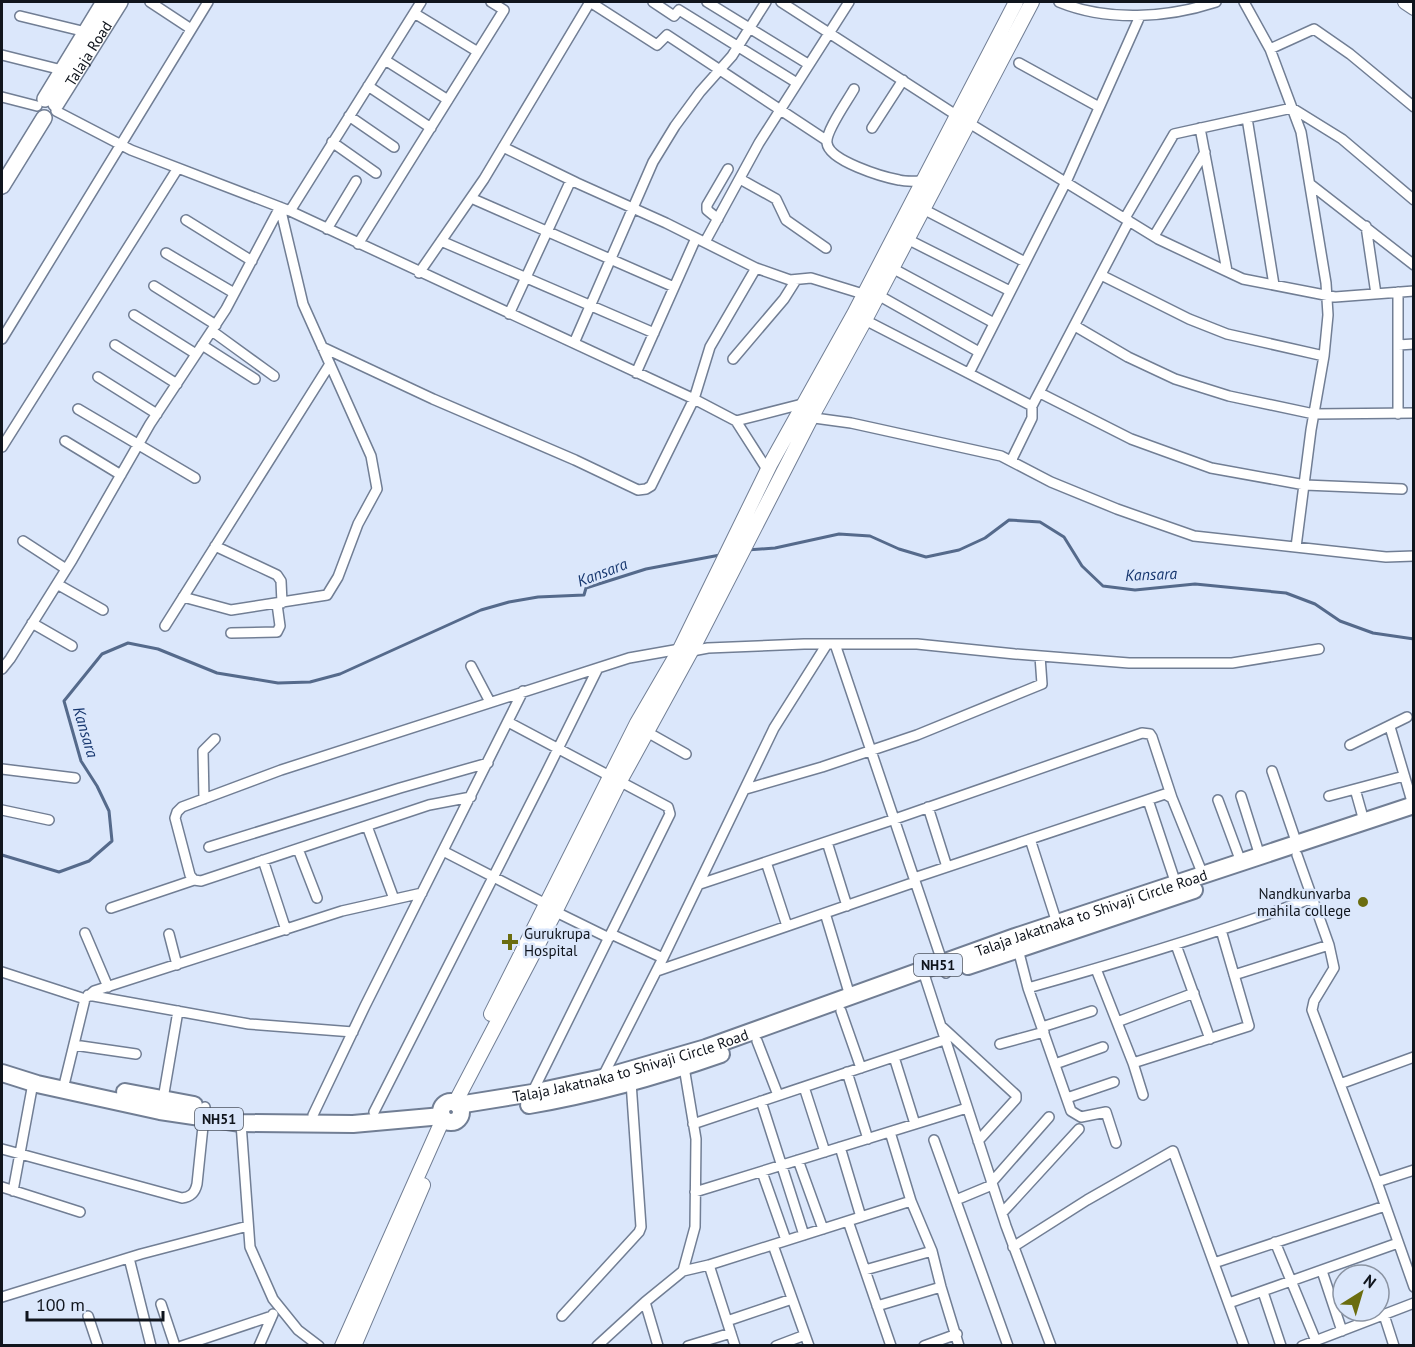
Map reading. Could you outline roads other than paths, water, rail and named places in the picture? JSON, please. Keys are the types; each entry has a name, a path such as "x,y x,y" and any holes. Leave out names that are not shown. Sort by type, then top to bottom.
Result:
{"highway":[{"name":"Talaja Jakatnaka to Shivaji Circle Road","path":"2,1063 65,1081 163,1099 242,1123 353,1125 449,1111 575,1097 684,1067 925,975 1018,949 1413,808"},
{"name":"Talaja Jakatnaka to Shivaji Circle Road","path":"944,969 1057,923 1260,856 1297,850 1365,821 1413,808"},
{"name":"Talaja Jakatnaka to Shivaji Circle Road","path":"2,1073 33,1083 160,1111 313,1115 449,1111 602,1078 846,1004"}],"main road":[{"name":"Talaja Road","path":"2,186 46,108 62,70 104,2"},
{"name":"Talaja Road","path":"2,168 120,2"}],"street":[{"path":"150,2 191,29"},
{"path":"2,339 119,144 208,2"},
{"path":"290,211 420,2"},
{"path":"358,244 504,10 491,2"},
{"path":"419,273 471,198 590,2 657,45 667,35 826,140"},
{"path":"652,2 674,16 686,2"},
{"path":"707,2 808,64"},
{"path":"574,344 653,162 675,126 738,46 766,2"},
{"path":"782,2 962,119 1127,220 1154,236 1244,279 1335,297 1413,291"},
{"path":"636,373 674,287 700,240 718,219 780,110 849,2"},
{"path":"871,295 892,268 923,209 1016,2"},
{"path":"615,778 647,732 721,580 871,295 922,181 1032,2"},
{"path":"1059,2 1101,12 1140,15 1191,10 1216,2"},
{"path":"1244,2 1270,49 1301,132 1327,295 1328,315 1324,356 1296,547"},
{"path":"1405,2 1413,8"},
{"path":"680,10 797,83"},
{"path":"414,13 478,52"},
{"path":"969,373 1066,182 1140,15"},
{"path":"20,16 86,32"},
{"path":"1270,49 1314,29 1350,54 1413,107"},
{"path":"2,55 62,70"},
{"path":"385,60 448,100"},
{"path":"1019,63 1099,106"},
{"path":"872,128 903,80"},
{"path":"368,86 431,128"},
{"path":"854,89 826,140 828,149 851,164 881,176 909,182 922,181"},
{"path":"2,97 46,108 119,144 290,211 694,399 736,421 768,471"},
{"path":"1011,461 1032,418 1032,406 1075,326 1127,220 1174,135 1292,108 1341,139 1413,200"},
{"path":"349,116 394,147"},
{"path":"1246,118 1274,285"},
{"path":"1200,128 1227,271"},
{"path":"332,142 376,173"},
{"path":"503,147 756,268 790,280 811,278 871,295 979,352"},
{"path":"1154,236 1205,152"},
{"path":"2,447 178,168"},
{"path":"718,219 707,210 707,205 728,169"},
{"path":"740,179 776,199 786,220 826,248"},
{"path":"509,314 571,180"},
{"path":"327,229 356,181"},
{"path":"1310,184 1413,265"},
{"path":"471,198 674,287"},
{"path":"2,669 57,584 138,445 214,328 280,207"},
{"path":"183,597 231,610 327,595 338,577 358,524 376,489 371,456 303,304 280,207"},
{"path":"923,209 1025,262"},
{"path":"186,220 252,261"},
{"path":"1366,226 1376,294"},
{"path":"907,239 1010,291"},
{"path":"441,241 654,333"},
{"path":"166,253 234,294"},
{"path":"322,347 638,490 646,489 651,486 694,399 710,347 756,268"},
{"path":"892,268 994,323"},
{"path":"1101,275 1188,320 1227,334 1324,356"},
{"path":"733,359 780,304 796,279"},
{"path":"154,286 214,328 274,376"},
{"path":"1398,292 1398,414"},
{"path":"134,315 196,354"},
{"path":"859,317 1032,406"},
{"path":"748,528 768,471 805,417 806,403 859,317"},
{"path":"1075,326 1128,357 1175,379 1229,396 1314,414 1413,413"},
{"path":"1398,345 1413,344"},
{"path":"115,345 177,384"},
{"path":"202,345 255,380"},
{"path":"165,626 330,364"},
{"path":"98,377 158,414"},
{"path":"1040,393 1131,439 1211,468 1305,485 1402,489"},
{"path":"736,421 806,403"},
{"path":"78,409 195,478"},
{"path":"805,417 851,423 1001,456 1051,482 1194,536 1386,557 1413,556"},
{"path":"65,441 121,475"},
{"path":"23,541 66,569"},
{"path":"216,546 280,578 282,585 279,603 280,626 277,632 231,633"},
{"path":"57,584 103,610"},
{"path":"32,623 72,646"},
{"path":"831,644 872,750 944,969"},
{"path":"602,1078 700,884 774,728 831,644"},
{"path":"194,880 190,875 175,818 182,807 281,770 629,658 708,648 917,644 1129,663 1232,663 1319,649"},
{"path":"342,1346 449,1111 548,907 615,778 637,723 686,650"},
{"path":"746,789 917,735 1042,684 1040,656"},
{"path":"471,666 490,702"},
{"path":"374,1112 598,668"},
{"path":"313,1115 523,692"},
{"path":"1350,745 1407,717"},
{"path":"508,722 668,807 670,814 532,1094"},
{"path":"1390,727 1413,808"},
{"path":"647,732 686,754"},
{"path":"700,884 1146,732 1152,737 1172,798 1203,875"},
{"path":"204,799 203,751 215,739"},
{"path":"209,848 488,763"},
{"path":"2,769 75,778"},
{"path":"1272,771 1329,945 1334,971 1314,1002 1312,1010 1377,1182 1413,1287"},
{"path":"1329,796 1404,776"},
{"path":"1355,789 1365,821"},
{"path":"657,971 847,906 947,867 1030,839 1165,794 1172,798"},
{"path":"1241,796 1260,856"},
{"path":"111,908 194,880 201,881 429,805 471,797"},
{"path":"1148,800 1176,884"},
{"path":"1218,800 1241,862"},
{"path":"928,807 947,867"},
{"path":"2,810 49,820"},
{"path":"367,826 394,899"},
{"path":"1030,839 1057,923"},
{"path":"827,842 847,906"},
{"path":"298,849 317,898"},
{"path":"443,852 548,907 663,958"},
{"path":"263,860 286,930"},
{"path":"766,862 787,926"},
{"path":"65,1081 87,997 108,987 342,911 422,893"},
{"path":"1028,988 1176,945 1313,898"},
{"path":"825,913 861,1068"},
{"path":"1133,1063 1249,1026 1221,930"},
{"path":"85,933 108,987"},
{"path":"169,934 177,965"},
{"path":"1176,945 1210,1039"},
{"path":"1234,975 1329,945"},
{"path":"1018,949 1028,988 1071,1111 1078,1116 1106,1112 1116,1143"},
{"path":"1096,969 1133,1063 1143,1095"},
{"path":"2,972 87,997 249,1024 353,1032"},
{"path":"925,975 944,1040 1002,1214 1051,1346"},
{"path":"1117,1022 1194,993"},
{"path":"163,1099 178,1011"},
{"path":"1000,1044 1092,1011"},
{"path":"939,1024 1016,1095 1016,1099 978,1141"},
{"path":"693,1124 944,1040"},
{"path":"756,1041 778,1095"},
{"path":"74,1045 136,1054"},
{"path":"1055,1064 1103,1047"},
{"path":"894,1057 915,1124"},
{"path":"1340,1084 1413,1057"},
{"path":"683,1271 695,1227 696,1139 684,1067"},
{"path":"848,1072 868,1139"},
{"path":"562,1316 639,1232 641,1227 631,1082"},
{"path":"1067,1098 1114,1082"},
{"path":"13,1191 33,1083"},
{"path":"804,1087 825,1152"},
{"path":"761,1101 804,1235"},
{"path":"695,1192 967,1108"},
{"path":"354,1346 449,1111"},
{"path":"2,1149 170,1195 188,1197 193,1194 197,1184 203,1112"},
{"path":"956,1200 992,1184 1048,1117"},
{"path":"242,1123 250,1246 277,1304 298,1329 319,1346"},
{"path":"1002,1214 1079,1129"},
{"path":"890,1132 911,1201 932,1251 959,1346"},
{"path":"934,1140 1008,1346"},
{"path":"840,1147 861,1217"},
{"path":"1013,1246 1173,1151 1244,1346"},
{"path":"798,1160 823,1229"},
{"path":"1377,1182 1413,1170"},
{"path":"762,1172 786,1240"},
{"path":"2,1187 80,1212"},
{"path":"597,1346 683,1271 709,1265 911,1201"},
{"path":"1214,1263 1385,1206"},
{"path":"848,1221 891,1346"},
{"path":"2,1297 129,1258 248,1226"},
{"path":"1275,1242 1316,1341"},
{"path":"1229,1303 1398,1244"},
{"path":"772,1245 809,1346"},
{"path":"865,1270 932,1251"},
{"path":"129,1258 151,1346"},
{"path":"709,1265 735,1346"},
{"path":"1322,1271 1342,1331"},
{"path":"878,1306 941,1287"},
{"path":"1263,1292 1281,1346"},
{"path":"727,1321 792,1299"},
{"path":"645,1302 658,1346"},
{"path":"161,1304 175,1346"},
{"path":"259,1346 277,1304"},
{"path":"1391,1312 1413,1304"},
{"path":"88,1316 98,1346"},
{"path":"182,1346 198,1343 272,1316"},
{"path":"1302,1346 1363,1323"},
{"path":"1387,1323 1394,1346"},
{"path":"688,1346 731,1333"},
{"path":"924,1346 957,1334"},
{"path":"776,1346 805,1335"}],"waterway":[{"name":"Kansara","path":"747,550 775,548 839,534 870,536 899,549 926,557 959,550 985,538 1009,520 1040,522 1064,537 1082,566 1103,586 1135,590 1195,584 1286,593 1315,604 1340,621 1373,633 1414,639"},
{"name":"Kansara","path":"2,855 59,872 89,861 112,841 109,811 81,761 64,701 102,654 128,643 158,649 217,673 278,683 310,682 340,674 481,610 538,597 584,595 586,588 646,569 720,555"}],"place":[{"name":"Nandkunvarba mahila college","path":"1363,902"},
{"name":"Gurukrupa Hospital","path":"510,942"}]}
